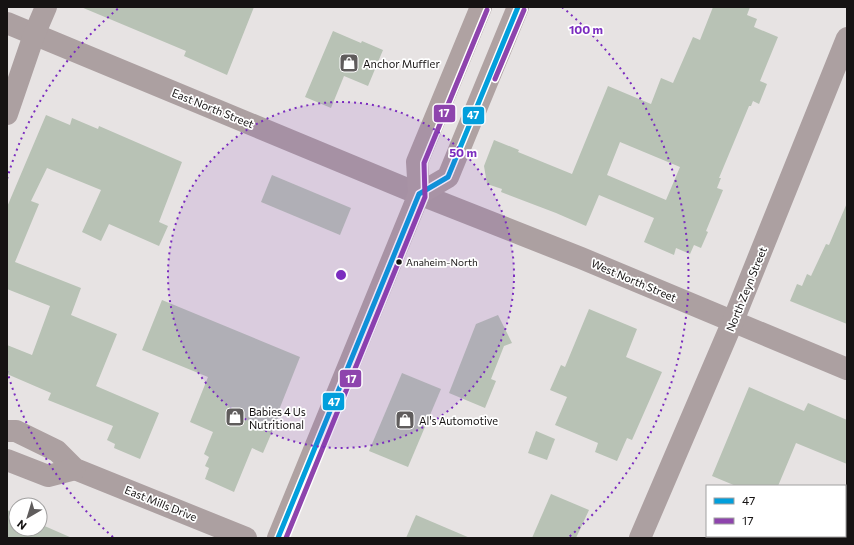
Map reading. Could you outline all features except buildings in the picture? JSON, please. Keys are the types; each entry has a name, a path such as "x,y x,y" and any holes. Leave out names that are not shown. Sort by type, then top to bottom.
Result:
{"main road":[{"path":"278,538 419,194 417,162 481,7"},
{"path":"419,194 448,177 518,7"}],"street":[{"path":"7,114 34,35 46,7"},
{"name":"East North Street","path":"7,23 419,194"},
{"name":"North Zeyn Street","path":"640,538 733,321 847,38"},
{"name":"West North Street","path":"419,194 581,258 847,369"},
{"name":"East Mills Drive","path":"7,431 16,432 57,451 75,469 246,538"},
{"path":"7,460 48,476 75,469"}],"transit line":[{"name":"47","path":"278,538 419,194 448,177 518,7"},
{"name":"17","path":"286,538 425,197 424,163 487,10"},
{"name":"17","path":"495,79 524,10"}],"place":[{"name":"Anchor Muffler","path":"349,63"},
{"name":"Anaheim-North","path":"399,262"},
{"name":"Babies 4 Us Nutritional","path":"235,417"},
{"name":"Al's Automotive","path":"405,420"}]}
